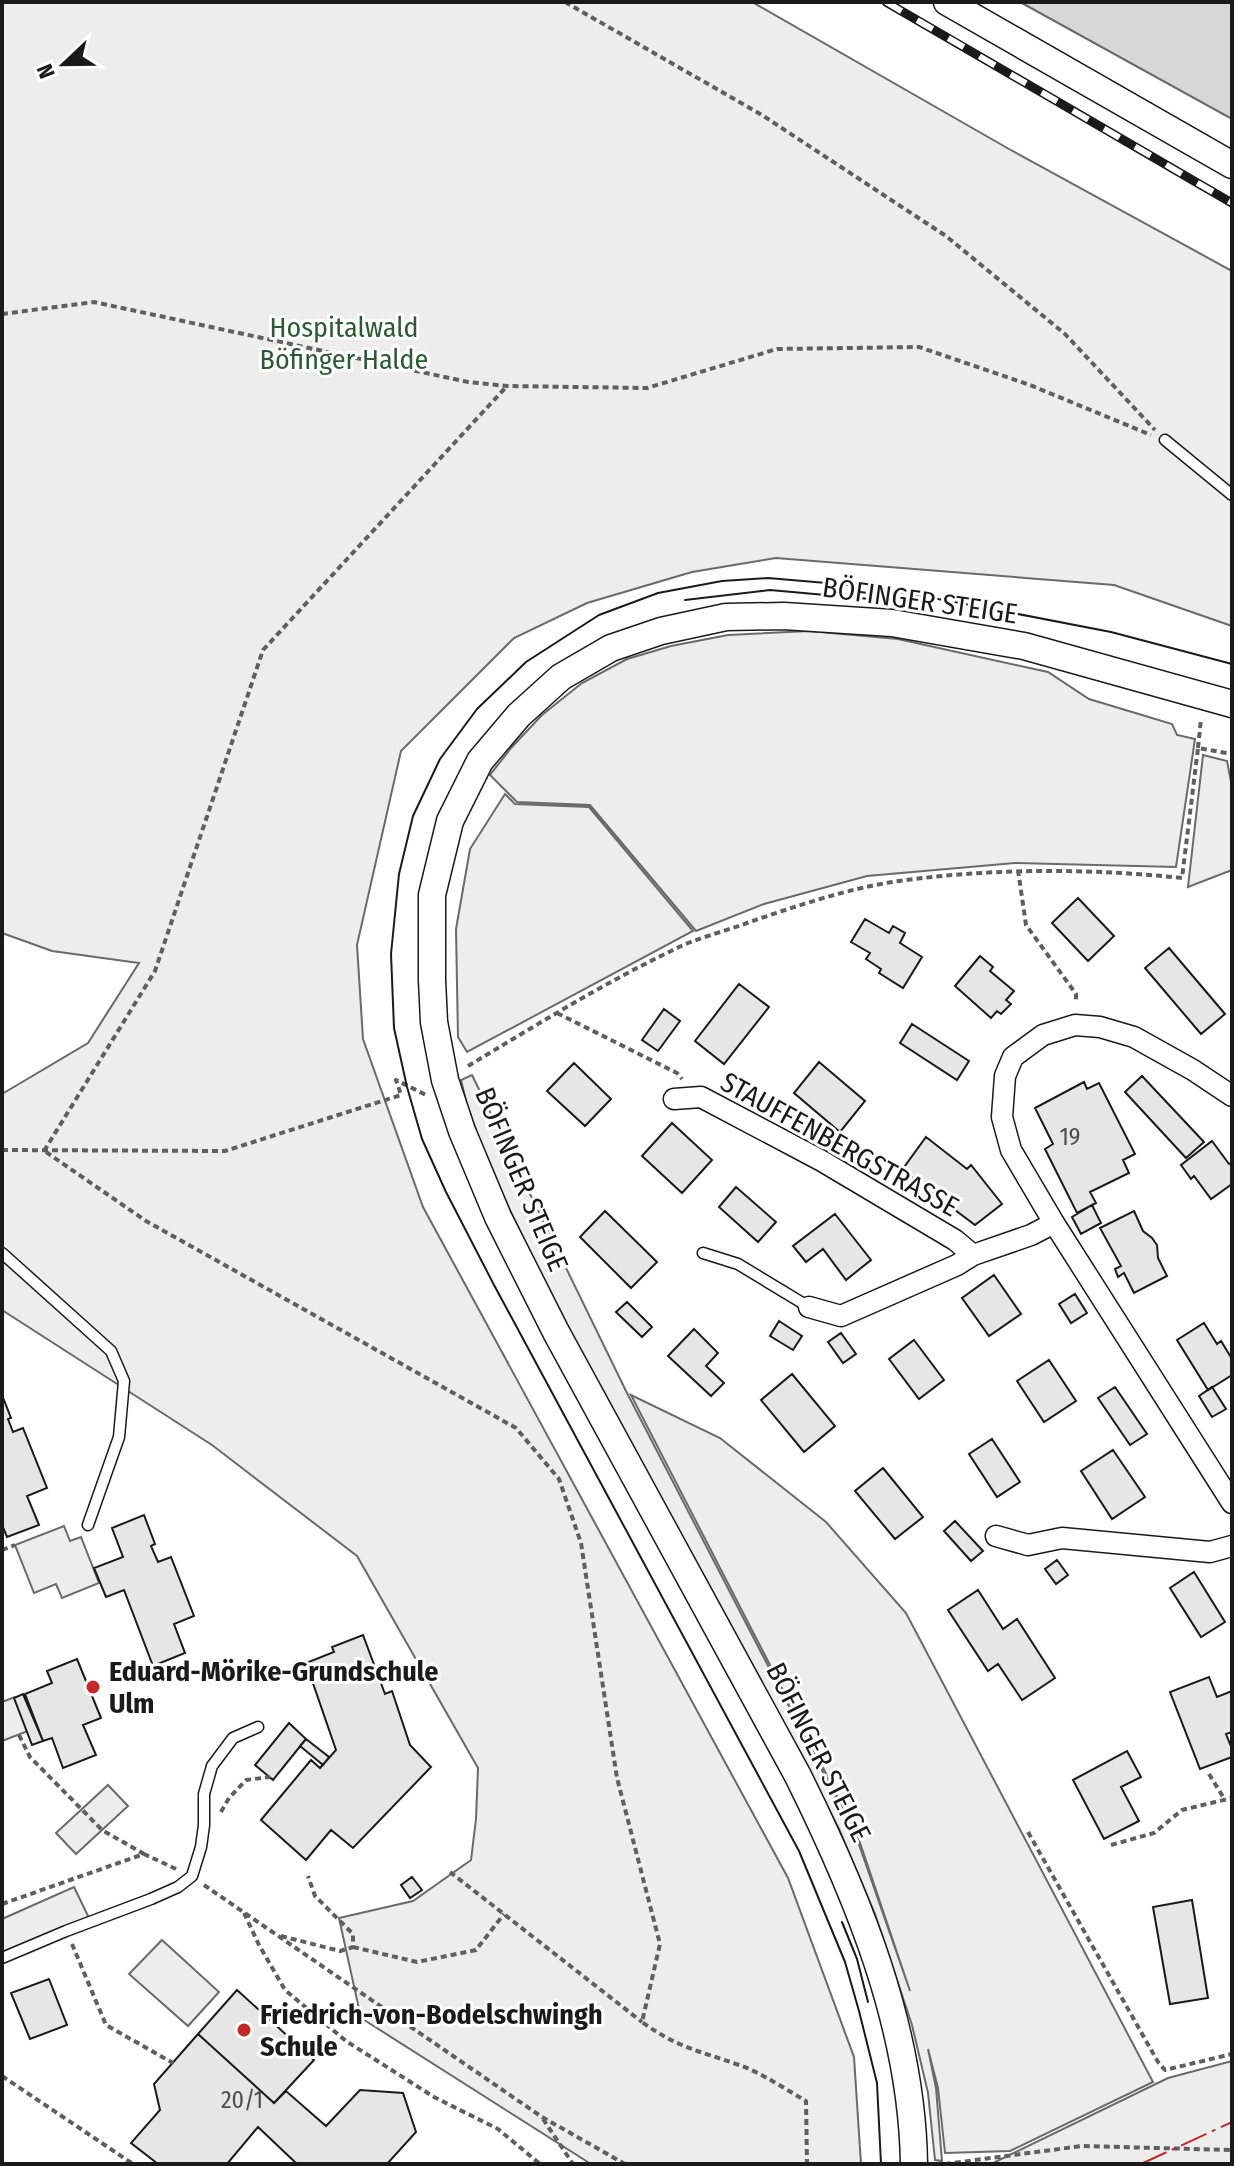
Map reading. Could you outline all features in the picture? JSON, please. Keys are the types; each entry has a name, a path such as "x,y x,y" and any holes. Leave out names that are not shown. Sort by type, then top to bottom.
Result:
{"street":[{"path":"947,2 1232,165"},
{"name":"BÖFINGER STEIGE","path":"914,2164 913,2130 901,2044 874,1950 834,1848 783,1748 556,1332 498,1217 462,1131 445,1080 434,1022 432,895 450,821 480,761 519,715 561,677 611,648 661,631 726,617 784,616 892,623 1024,646 1232,704"},
{"path":"1232,1096 1134,1037 1100,1027 1075,1025 1043,1035 1013,1057 1005,1076 1002,1117 1011,1150 1054,1223 1232,1503"},
{"name":"STAUFFENBERGSTRASSE","path":"674,1099 701,1097 822,1161 955,1240 973,1255"},
{"name":"STAUFFENBERGSTRASSE","path":"809,1307 841,1316 973,1255 1031,1235 1054,1223"},
{"path":"996,1536 1028,1545 1062,1538 1210,1552 1232,1546"}],"lane":[{"path":"1165,440 1232,495"},
{"path":"2,1253 111,1351 124,1381 119,1437 88,1525"},
{"name":"STAUFFENBERGSTRASSE","path":"703,1253 738,1264 809,1307"},
{"path":"2,1958 165,1893 192,1876 201,1847 204,1794 212,1766 233,1738 258,1727"}],"path":[{"path":"565,2 762,115 946,236 1065,334 1165,440"},
{"path":"2,314 94,302 468,382 507,386 647,388 777,349 919,347 1030,385 1165,440"},
{"path":"44,1151 155,971 263,650 507,386"},
{"path":"2,1150 225,1151 401,1095 396,1080 418,1093 435,1098 431,1085 445,1080 675,948 786,910 891,882 1018,870 1121,872 1182,878 1198,748 1232,754"},
{"path":"1018,870 1026,925 1076,994 1075,1025"},
{"path":"557,1013 677,1073 701,1097"},
{"path":"44,1151 146,1221 516,1428 559,1479 581,1543 617,1778 660,1944 642,2022"},
{"path":"2,1550 15,1545"},
{"path":"19,1735 30,1757 102,1830 192,1876 542,2117 625,2164"},
{"path":"1209,1774 1225,1800"},
{"path":"204,1825 216,1821 229,1798 246,1780 270,1777"},
{"path":"1111,1845 1154,1833 1182,1810 1232,1798"},
{"path":"1028,1832 1165,2070 1232,2054"},
{"path":"2,1904 144,1854"},
{"path":"450,1872 664,2038 741,2065 806,2101 807,2164"},
{"path":"308,1876 315,1896 353,1934 353,1947"},
{"path":"244,1913 285,1990 346,2041 434,2097 498,2129 540,2164"},
{"path":"278,1936 340,1951 353,1947 417,1962 476,1950 504,1914"},
{"path":"66,1931 106,2025 173,2063"},
{"path":"2,2076 133,2164"},
{"path":"542,2117 573,2164"},
{"path":"945,2164 980,2162 1082,2146 1232,2150"},
{"path":"610,2164 615,2158"}],"shaded area":[{"name":"Hospitalwald Böfinger Halde","path":"2,2 752,2 1009,149 1232,271 1232,626 1114,585 776,558 692,572 587,603 514,638 401,751 357,945 363,1039 423,1207 788,1878 854,2057 861,2164 591,2164 361,2018 339,1918 413,1901 471,1860 478,1768 357,1556 212,1445 2,1310 2,1094 88,1043 139,963 52,951 2,933"},
{"path":"1020,2 1232,2 1232,119"},
{"path":"809,631 898,639 1048,672 1089,699 1172,724 1177,735 1195,739 1176,867 1015,863 867,876 764,904 696,931 590,805 517,802 490,775 542,715 582,683 627,659 671,646 728,635"},
{"path":"1203,755 1227,761 1232,787 1232,870 1188,887"},
{"path":"505,794 515,804 589,807 693,931 467,1052 458,1037 456,929 470,849"},
{"path":"472,1075 626,1391 856,1836 910,1991 857,1834 631,1395 720,1438 826,1522 906,1613 1153,2082 1010,2151 945,2153 938,2088 928,2049 936,2088 942,2161 935,2160 928,2093 912,2025 875,1914 839,1829 595,1380 527,1246 489,1166 467,1105 461,1080"},
{"path":"64,1526 70,1541 81,1537 99,1583 62,1598 56,1584 34,1593 15,1545"},
{"path":"15,1697 28,1731 2,1741 2,1702"},
{"path":"108,1785 128,1806 76,1854 56,1833"},
{"path":"74,1887 90,1920 2,1958 2,1919"},
{"path":"162,1940 219,1992 188,2026 129,1974"},
{"path":"1232,2061 1232,2164 995,2162 1168,2078"}],"building":[{"path":"1078,898 1114,936 1088,961 1052,923"},
{"path":"865,919 889,933 893,926 905,933 900,943 922,957 903,988 879,973 881,969 866,959 870,953 851,942"},
{"path":"1169,948 1225,1014 1201,1034 1145,968"},
{"path":"980,956 993,967 990,971 1014,991 1006,1000 1011,1004 1001,1014 997,1011 991,1018 955,986"},
{"path":"739,984 769,1007 724,1064 695,1041"},
{"path":"664,1009 680,1021 658,1051 642,1040"},
{"path":"912,1024 969,1061 957,1080 900,1043"},
{"path":"819,1062 865,1101 840,1132 794,1093"},
{"path":"574,1063 611,1099 585,1126 547,1091"},
{"path":"1142,1076 1204,1142 1186,1158 1125,1092"},
{"path":"1084,1082 1087,1089 1099,1083 1135,1154 1123,1160 1129,1173 1090,1192 1096,1203 1077,1213 1045,1149 1053,1144 1035,1108"},
{"path":"672,1123 712,1160 682,1193 642,1156"},
{"path":"926,1137 967,1169 971,1165 1002,1204 975,1225 902,1170"},
{"path":"1212,1141 1229,1164 1232,1162 1232,1184 1211,1199 1194,1176 1191,1179 1181,1165"},
{"path":"736,1187 776,1222 758,1242 719,1207"},
{"path":"1092,1205 1101,1223 1081,1234 1072,1217"},
{"path":"605,1211 657,1262 631,1288 580,1237"},
{"path":"1134,1211 1143,1231 1157,1245 1158,1258 1167,1276 1134,1293 1124,1273 1118,1277 1115,1269 1121,1266 1100,1228"},
{"path":"835,1214 871,1260 846,1280 823,1249 806,1262 793,1246"},
{"path":"994,1275 1021,1314 989,1336 962,1298"},
{"path":"1075,1294 1087,1313 1071,1323 1059,1304"},
{"path":"627,1302 652,1327 642,1337 616,1312"},
{"path":"779,1321 802,1336 793,1350 770,1336"},
{"path":"1204,1323 1217,1344 1221,1341 1232,1359 1232,1375 1208,1390 1177,1340"},
{"path":"694,1329 718,1353 706,1366 724,1383 711,1396 668,1356"},
{"path":"841,1333 856,1354 843,1363 828,1342"},
{"path":"914,1340 944,1380 919,1399 889,1359"},
{"path":"1049,1360 1076,1401 1044,1422 1017,1381"},
{"path":"792,1374 835,1426 804,1452 761,1400"},
{"path":"1115,1387 1147,1434 1130,1445 1098,1398"},
{"path":"1212,1387 1226,1409 1212,1417 1199,1396"},
{"path":"2,1395 13,1432 23,1428 47,1488 27,1496 39,1525 7,1537 2,1525"},
{"path":"992,1439 1020,1482 997,1497 969,1454"},
{"path":"1113,1450 1145,1497 1112,1519 1081,1471"},
{"path":"883,1468 923,1517 895,1539 855,1491"},
{"path":"144,1515 158,1562 171,1557 194,1616 174,1624 185,1653 153,1666 124,1590 106,1597 94,1568 123,1557 112,1528"},
{"path":"955,1521 983,1551 971,1561 944,1531"},
{"path":"1057,1560 1068,1575 1056,1584 1045,1569"},
{"path":"1194,1572 1225,1622 1201,1637 1170,1588"},
{"path":"978,1590 1003,1629 1017,1619 1055,1678 1022,1700 998,1664 988,1671 948,1610"},
{"path":"363,1635 385,1694 392,1691 410,1745 431,1767 353,1848 331,1830 306,1860 261,1820 311,1760 320,1768 336,1750 306,1663 334,1652 332,1647"},
{"path":"77,1659 101,1718 83,1725 96,1755 63,1768 52,1738 43,1741 25,1694 52,1683 47,1671"},
{"path":"1209,1677 1217,1697 1232,1691 1232,1732 1226,1734 1232,1757 1200,1769 1170,1692"},
{"path":"23,1694 43,1741 32,1745 14,1698"},
{"path":"289,1723 306,1739 273,1780 255,1765"},
{"path":"306,1739 329,1757 323,1765 300,1746"},
{"path":"1127,1751 1141,1777 1121,1787 1139,1821 1104,1839 1073,1780"},
{"path":"412,1877 422,1890 410,1898 401,1885"},
{"path":"1192,1900 1208,1998 1170,2004 1153,1907"},
{"path":"49,1979 67,2025 30,2039 11,1993"},
{"path":"237,1990 314,2060 274,2103 198,2034"},
{"path":"198,2034 274,2103 286,2091 326,2126 360,2090 403,2093 416,2132 387,2164 297,2164 258,2127 227,2164 158,2164 131,2143 160,2110 154,2084"}],"tram line":[{"path":"881,2164 877,2083 859,2011 845,1962 799,1851 494,1285 422,1139 394,1028 391,954 399,874 413,816 440,759 477,709 526,662 599,615 658,593 722,581 768,578 873,587 1111,632 1232,664"},
{"path":"685,600 770,590 895,603"},
{"path":"842,1922 857,1959 868,2002"}],"railway":[{"path":"886,2 1232,203"}],"power":[{"path":"1141,2164 1232,2122"}],"place":[{"name":"Eduard-Mörike-Grundschule Ulm","path":"93,1687"},
{"name":"Friedrich-von-Bodelschwingh Schule","path":"244,2030"}]}
